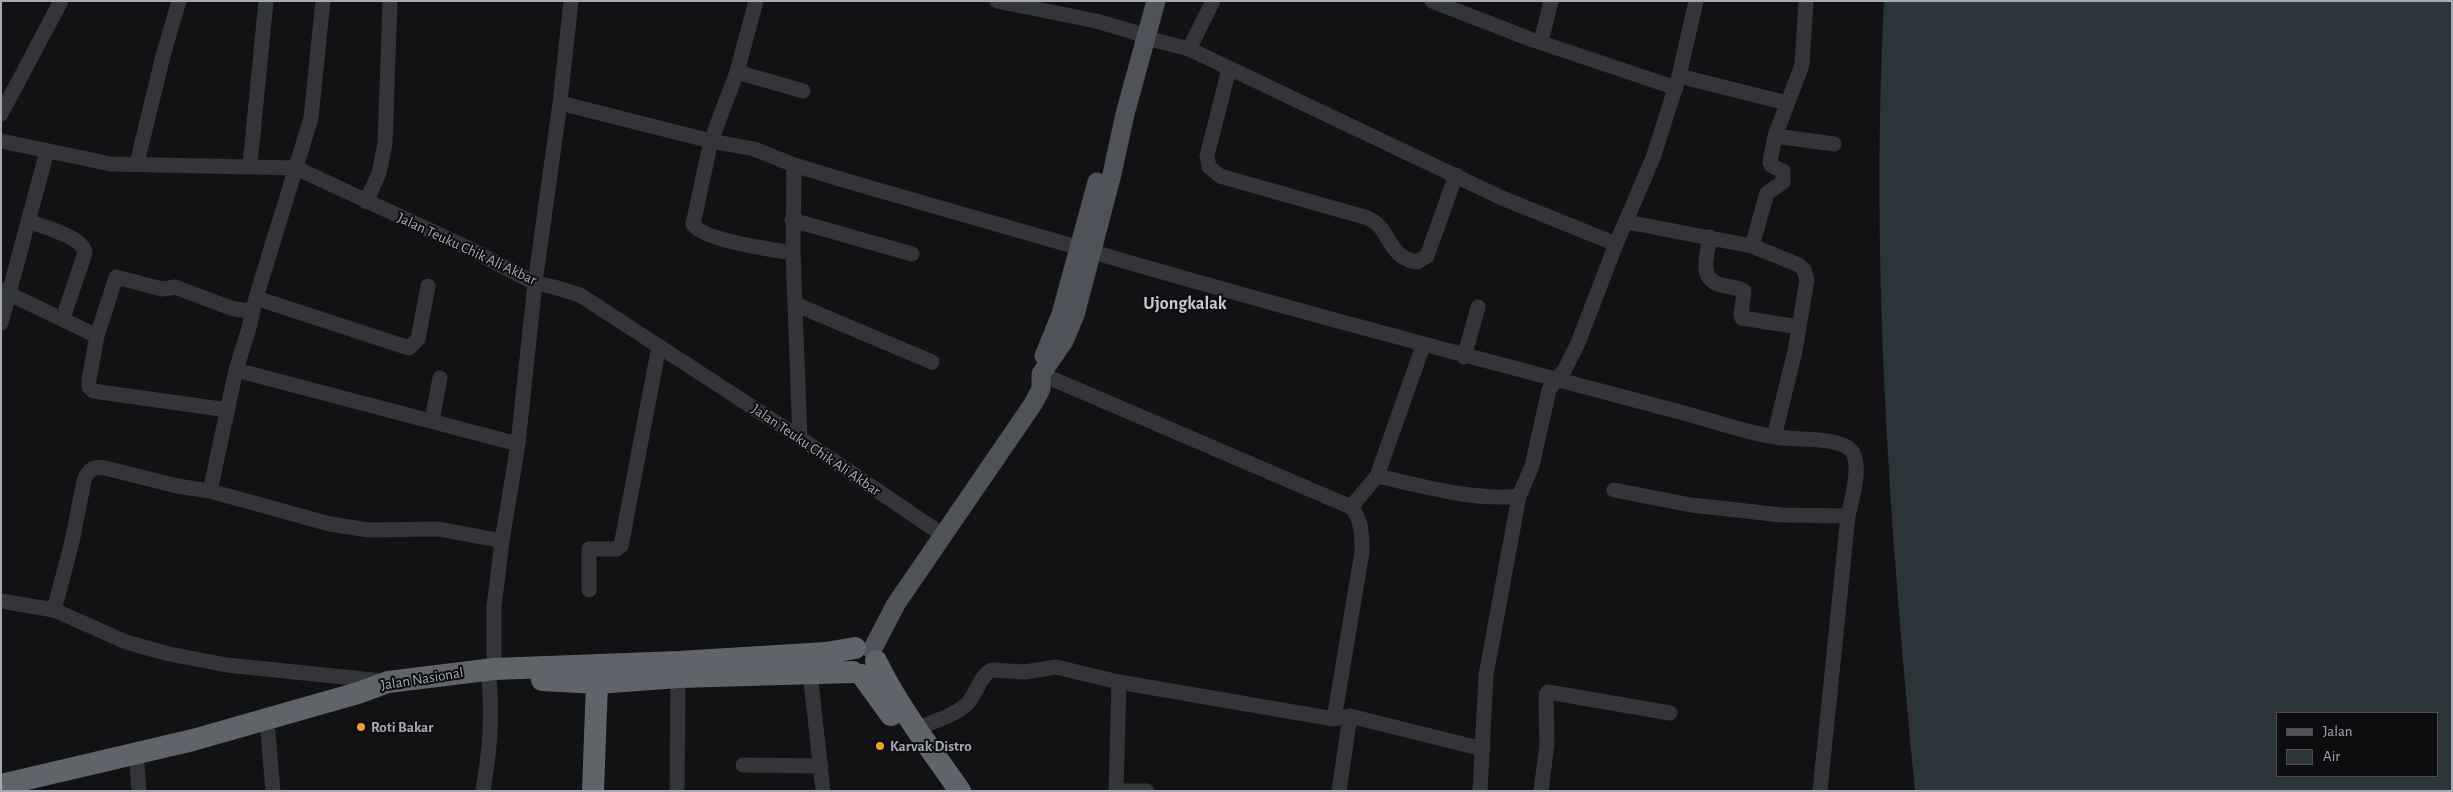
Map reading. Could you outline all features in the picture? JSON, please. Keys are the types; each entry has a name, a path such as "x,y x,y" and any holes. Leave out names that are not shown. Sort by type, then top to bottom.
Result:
{"highway":[{"name":"Jalan Nasional","path":"1,785 193,740 388,682 826,653 863,659"},
{"name":"Jalan Nasional","path":"35,791 268,732 389,696 509,674 596,683 678,677 810,672 863,659"},
{"path":"863,659 896,699 915,729 960,791"},
{"path":"863,659 945,791"},
{"path":"593,791 596,683"}],"main road":[{"path":"863,659 896,604 1033,404 1042,389 1041,374 1064,341 1071,327 1086,250 1140,35 1144,1"},
{"path":"1140,35 1156,1"},
{"path":"863,659 893,591 1006,426 1029,388 1086,250"}],"street":[{"path":"1,114 61,1"},
{"path":"137,163 163,56 179,1"},
{"path":"250,165 266,1"},
{"path":"210,491 236,370 311,118 323,1"},
{"path":"366,202 379,173 385,144 390,1"},
{"path":"483,791 489,751 492,709 509,674 494,607 502,540 518,444 535,283 560,103 571,1"},
{"path":"756,1 737,72 711,141 693,220 695,227 702,232 744,244 793,253"},
{"path":"996,1 1096,21 1189,49 1502,198 1616,244"},
{"path":"1189,49 1214,1"},
{"path":"1432,1 1540,42 1678,82 1787,103"},
{"path":"1540,42 1551,1"},
{"path":"1480,791 1486,675 1519,496 1532,466 1547,396 1556,379 1565,369 1578,343 1616,244 1653,158 1678,82 1696,1"},
{"path":"1752,246 1767,192 1783,182 1782,171 1770,163 1775,136 1802,65 1806,1"},
{"path":"1229,69 1207,156 1209,167 1220,176 1368,218 1382,228 1396,253 1417,262 1427,256 1456,175"},
{"path":"737,72 803,91"},
{"path":"560,103 754,150 794,165 1275,305 1423,346 1774,437 1834,443 1851,450 1854,455 1856,473 1848,516 1820,791"},
{"path":"1775,136 1834,144"},
{"name":"Jalan Teuku Chik Ali Akbar","path":"1,141 111,164 250,165 296,168 468,248 535,283 554,286 580,295 800,438 934,529"},
{"path":"1,324 5,292 28,221 47,151"},
{"path":"794,165 792,220 800,438"},
{"path":"792,220 912,254"},
{"path":"28,221 75,239 83,246 84,253 63,318"},
{"path":"1627,222 1752,246 1794,263 1804,270 1807,280 1799,326 1774,437"},
{"path":"1710,237 1706,274 1710,280 1744,291 1742,317 1799,326"},
{"path":"228,410 93,391 89,387 97,336 116,278 162,289 175,287 230,308 254,305 409,348 418,339 428,286"},
{"path":"5,292 63,318 97,336"},
{"path":"796,305 932,362"},
{"path":"1464,357 1478,307"},
{"path":"589,590 589,549 618,549 621,546 659,346"},
{"path":"1350,507 1377,476 1423,346"},
{"path":"236,370 518,444"},
{"path":"1041,374 1350,507 1358,518 1362,532 1362,552 1334,719"},
{"path":"432,420 440,378"},
{"path":"54,610 72,542 84,481 91,469 105,468 177,486 210,491 330,524 368,530 439,529 502,540"},
{"path":"1377,476 1458,494 1500,498 1519,496"},
{"path":"1614,490 1690,505 1782,515 1848,516"},
{"path":"1,602 54,610 126,642 169,654 227,665 388,682"},
{"path":"915,729 962,708 971,699 984,676 992,670 1025,672 1056,667 1119,682 1334,719 1350,716 1482,749"},
{"path":"810,672 823,791"},
{"path":"677,791 678,677"},
{"path":"1119,682 1116,791 1147,791"},
{"path":"1541,791 1547,744 1546,695 1548,692 1670,713"},
{"path":"1339,791 1350,716"},
{"path":"268,732 273,791"},
{"path":"743,765 821,766"},
{"path":"137,766 139,791"}],"water":[{"path":"1884,1 2452,1 2452,791 1915,791 1891,495 1885,396 1879,199"}],"place":[{"name":"Roti Bakar","path":"361,727"},
{"name":"Karvak Distro","path":"880,746"}],"district":[{"name":"Ujongkalak","path":"1185,304"}]}
